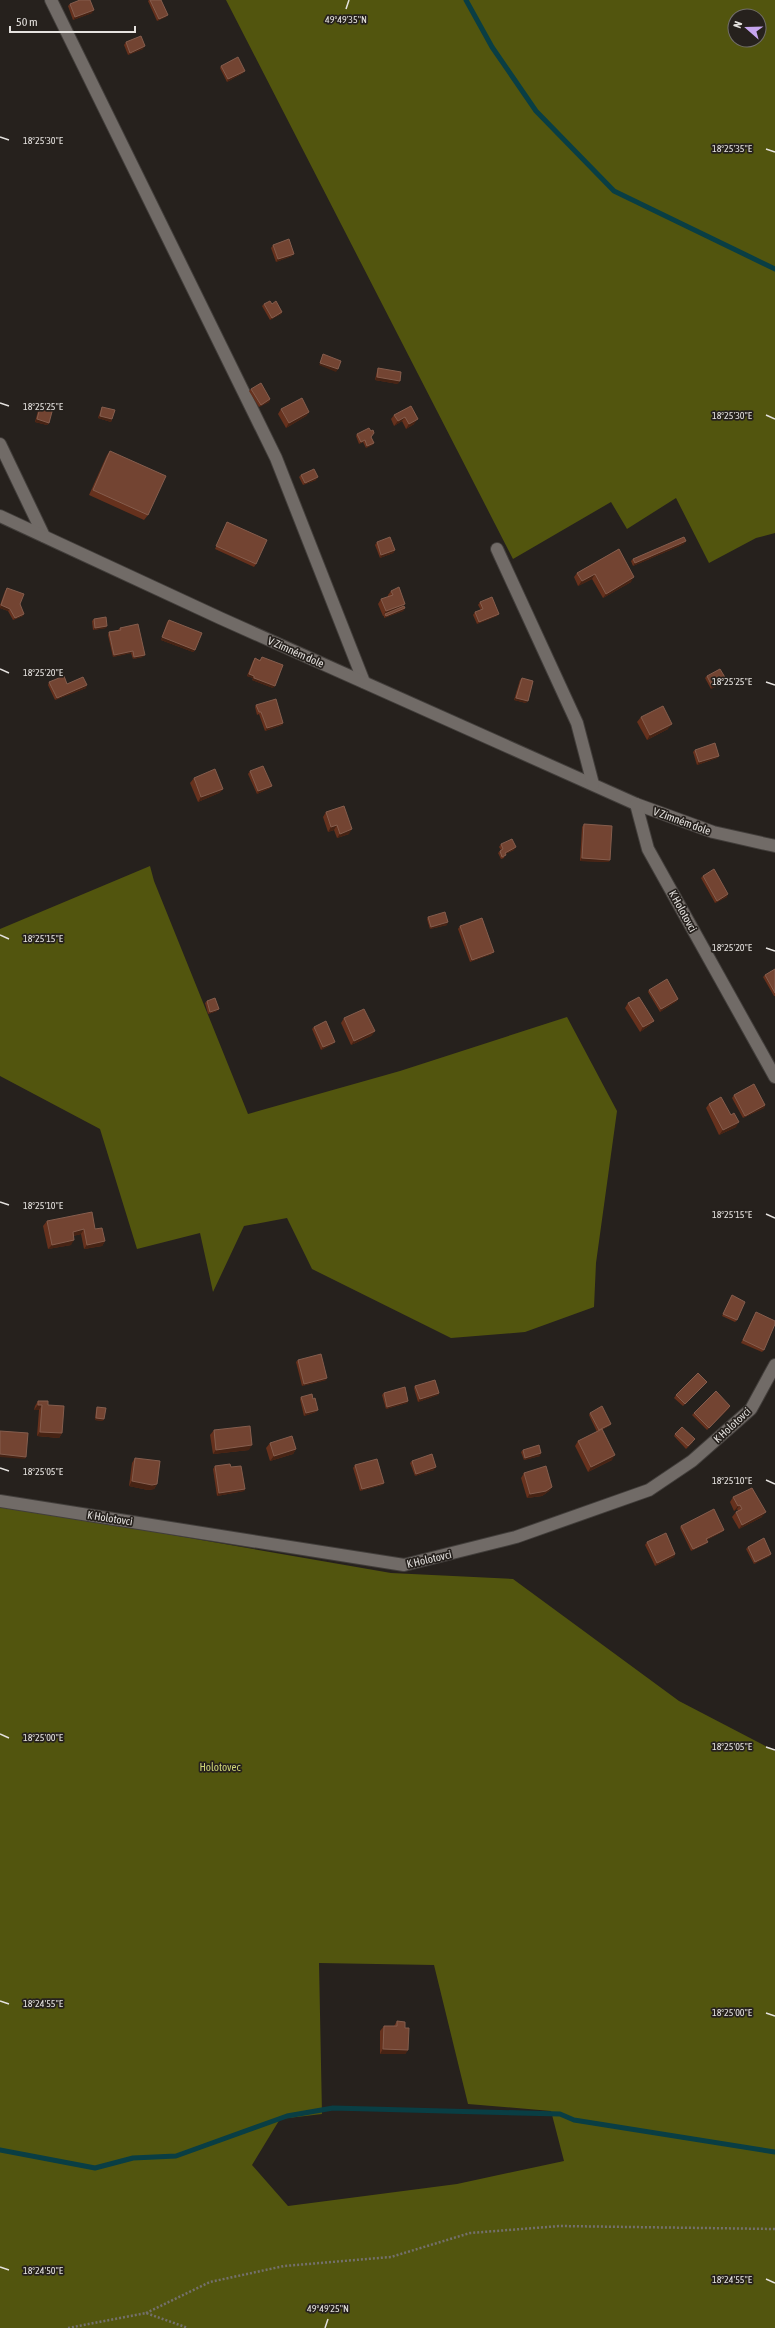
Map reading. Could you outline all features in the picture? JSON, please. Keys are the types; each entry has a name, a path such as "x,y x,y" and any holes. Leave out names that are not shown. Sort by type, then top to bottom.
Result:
{"street":[{"path":"51,0 276,458 364,682"},
{"path":"0,444 44,536"},
{"name":"V Zimném dole","path":"0,516 636,804 713,832 775,846"},
{"path":"497,549 577,722 594,784"},
{"name":"K Holotovci","path":"636,804 648,849 775,1077"},
{"name":"K Holotovci","path":"0,1501 404,1565 516,1538 649,1490 692,1461 751,1409 775,1365"}],"path":[{"path":"68,2328 146,2313 210,2282 284,2266 391,2257 470,2233 560,2226 775,2229"},
{"path":"146,2313 188,2328"}],"green space":[{"path":"226,0 775,0 775,533 756,538 709,563 676,498 627,529 611,502 513,559"},
{"path":"150,866 154,881 248,1114 400,1071 567,1017 617,1111 596,1263 594,1307 525,1332 451,1338 312,1269 287,1218 244,1226 213,1292 200,1233 137,1249 100,1129 0,1076 0,929"},
{"name":"Holotovec","path":"0,1505 391,1573 513,1579 679,1701 775,1751 775,2328 0,2328","holes":["319,1963 434,1965 468,2104 551,2111 564,2161 457,2184 288,2206 252,2165 280,2119 322,2114"]}],"building":[{"path":"80,0 90,0 94,10 75,17 70,4"},
{"path":"150,0 161,0 168,15 159,19"},
{"path":"141,36 145,46 130,53 126,42"},
{"path":"238,57 245,71 228,79 221,66"},
{"path":"289,239 294,254 278,259 273,245"},
{"path":"270,301 272,304 276,301 282,312 272,318 264,304"},
{"path":"323,354 341,361 338,369 320,363"},
{"path":"378,368 401,372 400,381 377,377"},
{"path":"261,383 270,399 261,405 251,389"},
{"path":"302,398 309,412 289,423 281,409"},
{"path":"41,404 53,408 49,423 37,419"},
{"path":"411,406 418,419 409,424 405,417 398,421 394,415"},
{"path":"102,407 115,410 112,419 100,416"},
{"path":"369,428 371,431 373,430 374,433 371,437 374,443 367,446 365,440 361,442 357,434"},
{"path":"110,451 166,476 148,515 93,490"},
{"path":"314,469 318,477 305,483 301,475"},
{"path":"227,522 267,540 256,564 216,546"},
{"path":"390,537 395,550 381,555 377,542"},
{"path":"684,537 686,541 635,563 633,559"},
{"path":"619,549 634,577 606,594 595,574 582,581 577,573"},
{"path":"399,587 405,604 386,611 381,599 393,595 391,591"},
{"path":"7,588 24,594 20,604 24,614 15,618 10,609 1,605"},
{"path":"492,597 499,614 479,622 475,612 483,609 480,602"},
{"path":"404,606 405,608 386,616 385,614"},
{"path":"106,617 107,626 95,628 94,619"},
{"path":"169,620 202,633 195,650 162,637"},
{"path":"138,624 145,655 134,657 133,651 114,655 109,632 121,630 120,628"},
{"path":"262,657 283,665 275,686 254,678 254,676 249,674 255,658 260,661"},
{"path":"720,669 726,679 712,686 707,676"},
{"path":"64,676 67,684 83,677 87,685 57,698 49,682"},
{"path":"522,678 533,681 528,701 516,698"},
{"path":"276,699 283,723 267,728 261,712 259,712 256,705"},
{"path":"663,706 672,724 650,735 641,717"},
{"path":"715,743 719,756 699,762 695,750"},
{"path":"263,766 272,786 258,791 250,771"},
{"path":"215,769 223,789 201,797 194,778"},
{"path":"344,806 352,829 340,834 337,825 331,827 326,812"},
{"path":"584,824 612,826 610,860 582,858"},
{"path":"512,839 516,847 505,853 506,855 502,857 500,851 503,849 501,844"},
{"path":"714,869 728,894 717,901 703,876"},
{"path":"445,912 448,922 431,927 428,917"},
{"path":"482,918 494,952 472,960 460,926"},
{"path":"775,969 775,993 765,975"},
{"path":"667,979 678,999 661,1009 649,990"},
{"path":"639,997 654,1021 643,1027 628,1003"},
{"path":"215,998 219,1009 210,1012 207,1001"},
{"path":"364,1009 375,1031 354,1041 344,1018"},
{"path":"326,1021 335,1042 323,1047 314,1027"},
{"path":"754,1084 765,1105 745,1116 734,1095"},
{"path":"721,1097 731,1115 734,1113 739,1122 723,1130 709,1104"},
{"path":"92,1212 95,1229 102,1228 105,1241 87,1245 84,1229 73,1232 74,1240 52,1245 47,1221"},
{"path":"732,1295 745,1302 737,1320 723,1314"},
{"path":"756,1312 775,1321 764,1350 743,1340"},
{"path":"321,1354 327,1378 304,1384 298,1360"},
{"path":"698,1373 707,1382 685,1404 676,1395"},
{"path":"435,1380 439,1393 420,1399 415,1386"},
{"path":"405,1387 408,1401 387,1407 384,1393"},
{"path":"716,1391 730,1406 709,1428 694,1413"},
{"path":"312,1394 313,1399 315,1398 318,1410 306,1413 301,1397"},
{"path":"38,1401 48,1401 48,1405 64,1406 62,1433 40,1432 42,1405 38,1405"},
{"path":"602,1406 611,1424 599,1430 590,1413"},
{"path":"97,1407 106,1408 104,1419 96,1418"},
{"path":"250,1426 252,1445 216,1450 214,1430"},
{"path":"682,1427 695,1439 688,1446 675,1434"},
{"path":"602,1429 615,1455 591,1467 578,1441"},
{"path":"0,1431 28,1433 26,1457 0,1454"},
{"path":"292,1436 296,1449 274,1456 270,1443"},
{"path":"539,1445 541,1453 525,1458 523,1450"},
{"path":"432,1454 436,1467 416,1474 412,1461"},
{"path":"135,1458 160,1461 157,1484 152,1485 132,1481"},
{"path":"377,1459 384,1483 362,1489 355,1465"},
{"path":"230,1464 231,1467 241,1466 245,1489 219,1493 215,1466"},
{"path":"546,1466 552,1487 546,1491 530,1494 524,1473"},
{"path":"752,1488 766,1512 742,1525 736,1512 742,1509 740,1505 738,1506 733,1497"},
{"path":"714,1509 724,1530 706,1539 708,1542 693,1549 681,1526"},
{"path":"666,1533 675,1554 657,1563 647,1542"},
{"path":"764,1538 771,1554 755,1562 748,1547"},
{"path":"397,2021 405,2022 405,2028 409,2028 408,2050 383,2049 384,2026 397,2026"}],"waterway":[{"path":"466,0 492,47 536,111 614,191 775,269"},
{"path":"0,2150 95,2168 133,2158 176,2156 287,2116 333,2108 560,2114 574,2120 775,2152"}]}
